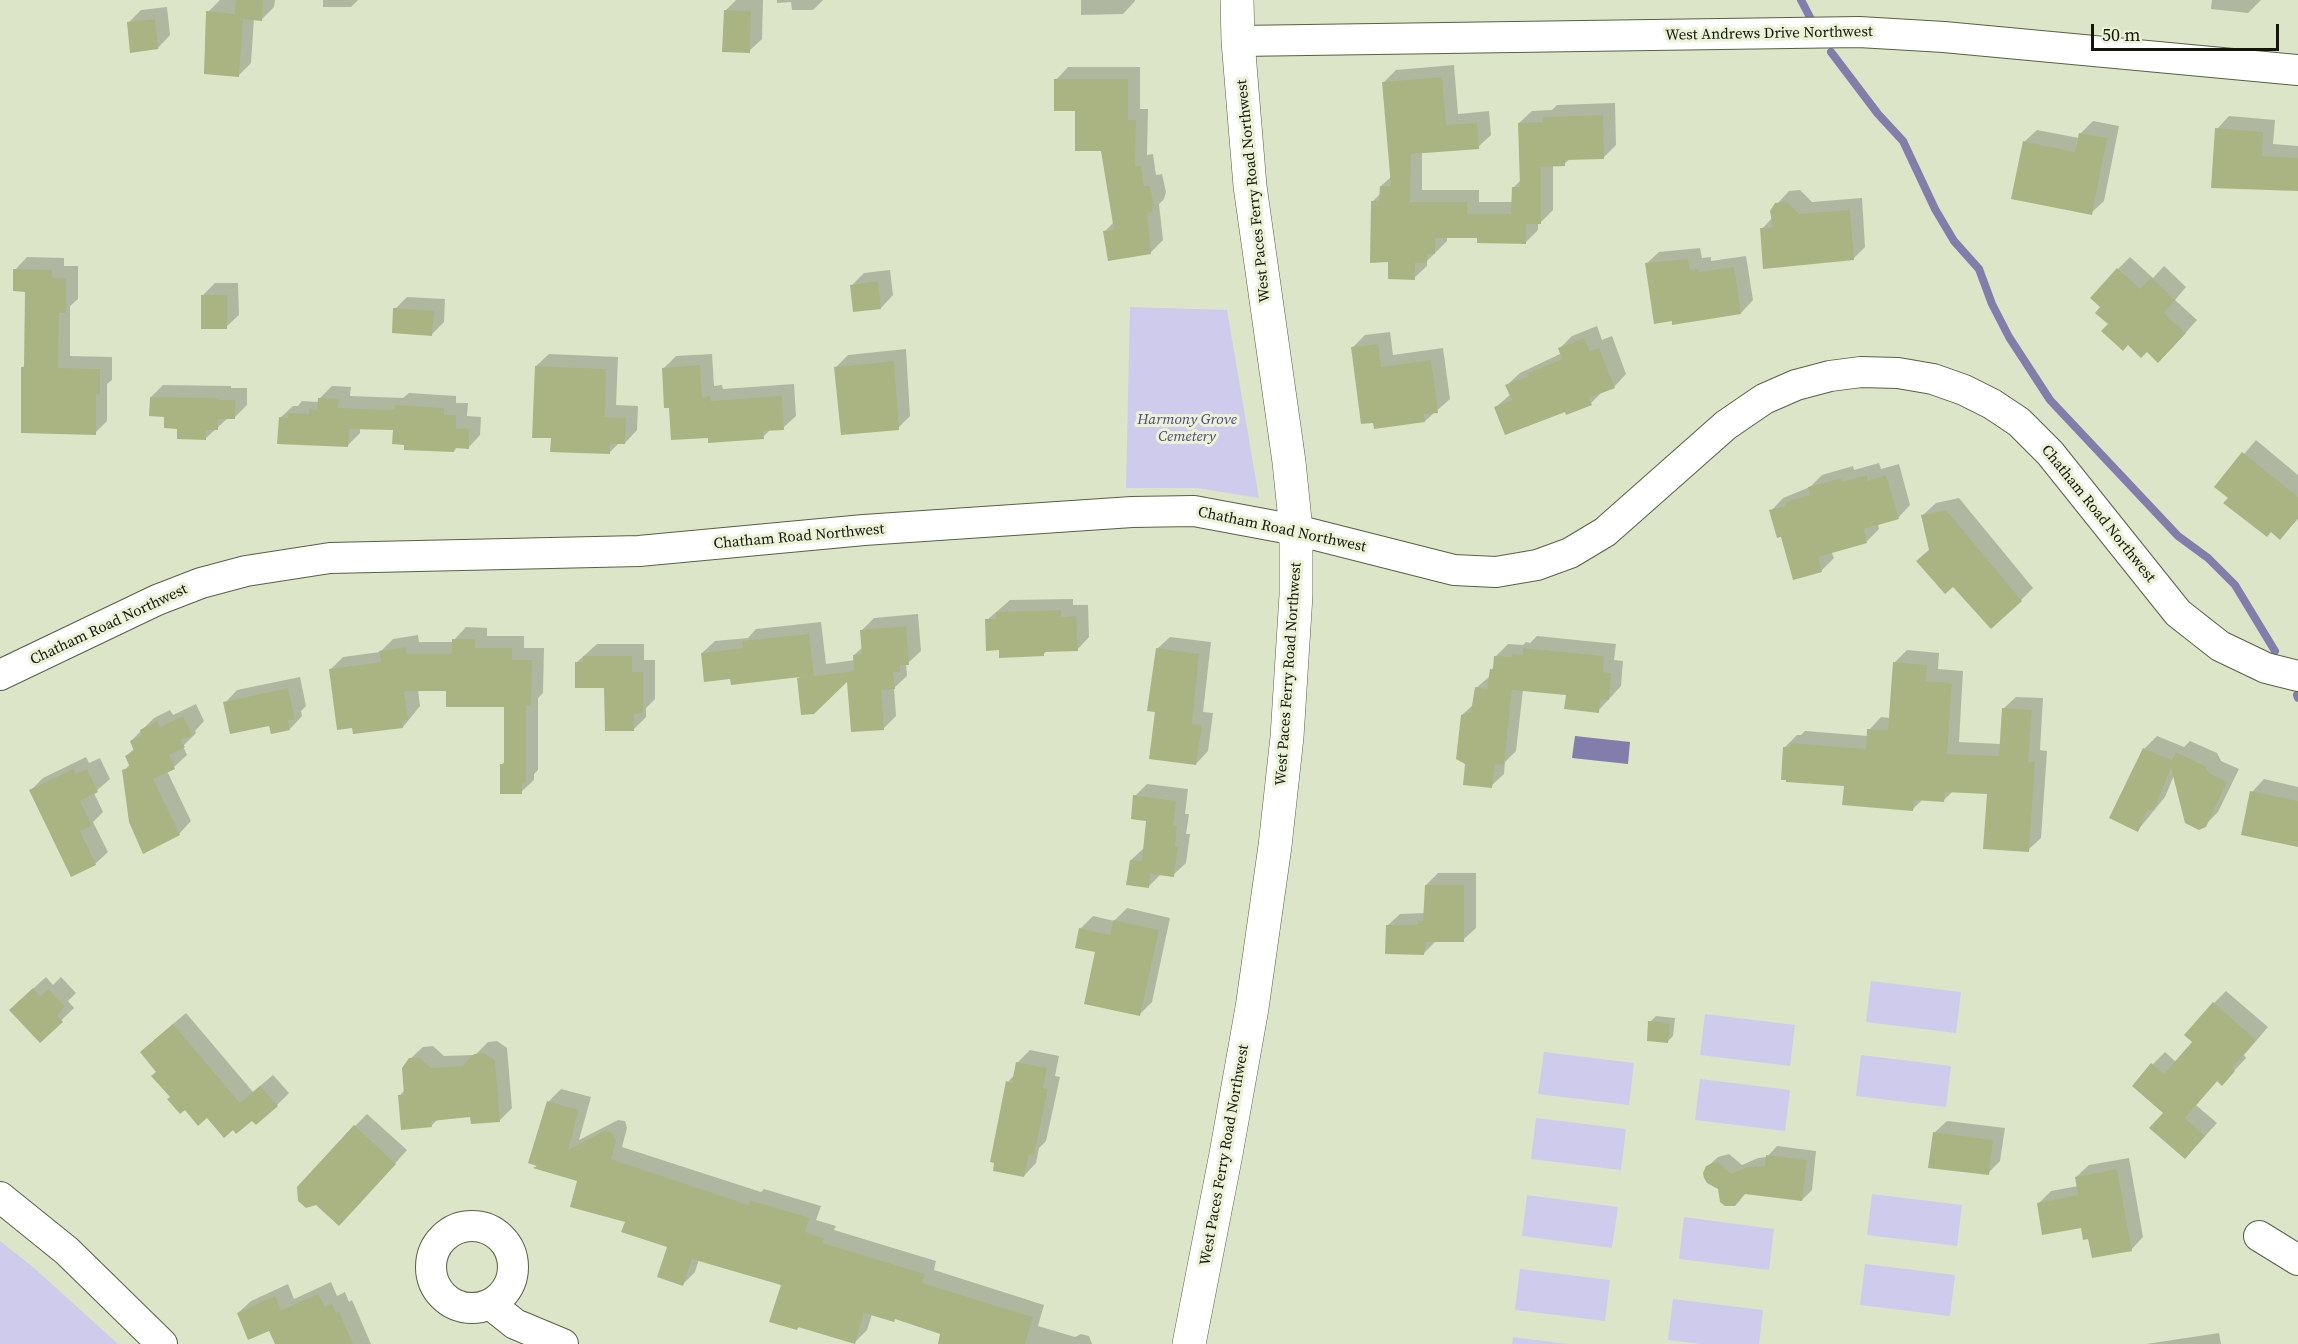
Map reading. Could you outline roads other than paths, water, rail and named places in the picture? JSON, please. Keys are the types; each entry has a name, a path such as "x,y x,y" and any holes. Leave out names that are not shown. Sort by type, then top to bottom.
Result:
{"main road":[{"name":"West Paces Ferry Road Northwest","path":"1188,1344 1226,1154 1250,1018 1275,846 1287,737 1296,595 1296,530 1289,462 1250,186 1238,41 1237,0"}],"street":[{"name":"West Andrews Drive Northwest","path":"1238,41 1859,32 1944,37 2298,70"},
{"name":"Chatham Road Northwest","path":"0,675 157,600 201,583 246,571 330,558 639,551 864,530 1132,512 1194,511 1296,530 1454,570 1496,572 1537,565 1570,553 1605,532 1726,425 1764,399 1796,385 1830,376 1861,372 1898,373 1933,379 1964,390 1992,404 2019,422 2050,453 2178,613 2220,646 2266,668 2298,676"},
{"path":"0,1197 67,1251 162,1344"},
{"path":"2259,1236 2298,1260"},
{"path":"490,1304 515,1324 563,1344"}],"waterway":[{"path":"1801,0 1813,23"},
{"path":"1831,52 1878,114 1903,141 1935,209 1954,241 1979,269 1992,304 2009,337 2050,400 2178,536 2208,558 2235,585 2275,651"}],"park label":[{"name":"Harmony Grove Cemetery","path":"1187,428"}]}
